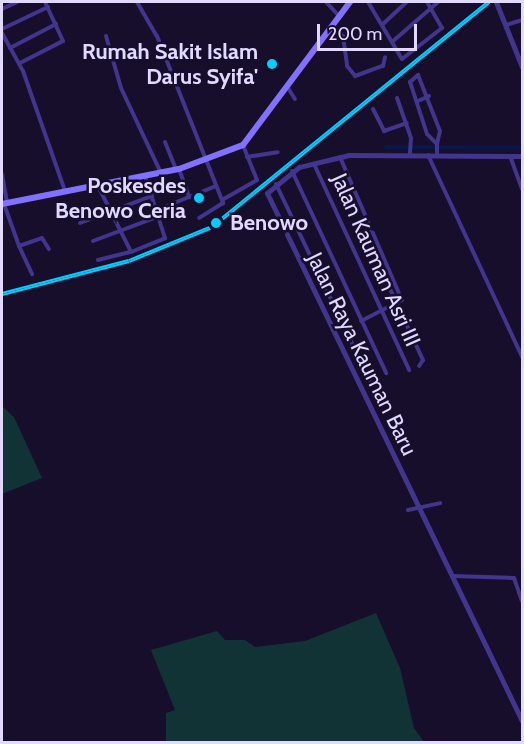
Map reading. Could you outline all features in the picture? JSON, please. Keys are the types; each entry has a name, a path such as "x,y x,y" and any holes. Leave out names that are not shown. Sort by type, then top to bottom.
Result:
{"main road":[{"path":"4,203 97,183 178,170 243,145 288,88 350,2"}],"street":[{"path":"2,9 17,2"},
{"path":"20,63 63,42 45,2"},
{"path":"137,2 157,36 222,200"},
{"path":"326,2 339,16"},
{"path":"376,2 370,4 383,24 396,54 405,59 440,31 427,2"},
{"path":"383,24 407,2"},
{"path":"392,42 438,2"},
{"path":"496,2 522,67"},
{"path":"48,7 2,31 20,63 65,191"},
{"path":"506,25 522,20"},
{"path":"10,48 56,24"},
{"path":"332,27 344,36 347,66 355,76 383,66 385,57"},
{"path":"106,36 121,88 161,173"},
{"path":"437,144 429,136 410,82 418,75 429,96 440,131 437,154"},
{"path":"288,88 295,99"},
{"path":"418,101 429,96"},
{"path":"397,98 407,123 411,150"},
{"path":"373,109 384,131 407,123"},
{"path":"429,136 440,131"},
{"path":"165,142 189,197"},
{"path":"199,218 222,200 256,181 243,145"},
{"path":"371,383 276,183 292,171 340,157 411,150 428,154 522,156"},
{"path":"247,157 278,152"},
{"path":"428,154 522,357"},
{"path":"510,155 522,189"},
{"path":"340,157 423,360 419,366"},
{"name":"Jalan Kauman Asri III","path":"315,164 408,370"},
{"path":"292,171 386,373"},
{"path":"2,174 4,203 19,246 32,274"},
{"path":"98,260 130,252 165,238 145,176"},
{"path":"97,183 130,252"},
{"name":"Jalan Raya Kauman Baru","path":"276,183 268,190 268,199 522,721"},
{"path":"157,210 216,186"},
{"path":"80,223 152,196"},
{"path":"93,241 157,217"},
{"path":"19,246 42,238 49,249"},
{"path":"384,276 399,303"},
{"path":"361,321 399,303"},
{"path":"408,510 440,503"},
{"path":"452,576 511,577 518,582 522,601"}],"green space":[{"path":"2,406 14,417 42,478 2,494"},
{"path":"376,613 400,668 414,728 424,742 166,742 166,713 175,710 151,650 217,631 225,640 245,640 255,647 305,641"}],"waterway":[{"path":"386,147 522,148"}],"railway":[{"path":"2,294 129,261 212,227 489,2"}],"place":[{"name":"Rumah Sakit Islam Darus Syifa'","path":"272,64"},
{"name":"Poskesdes Benowo Ceria","path":"199,198"},
{"name":"Benowo","path":"216,223"}]}
